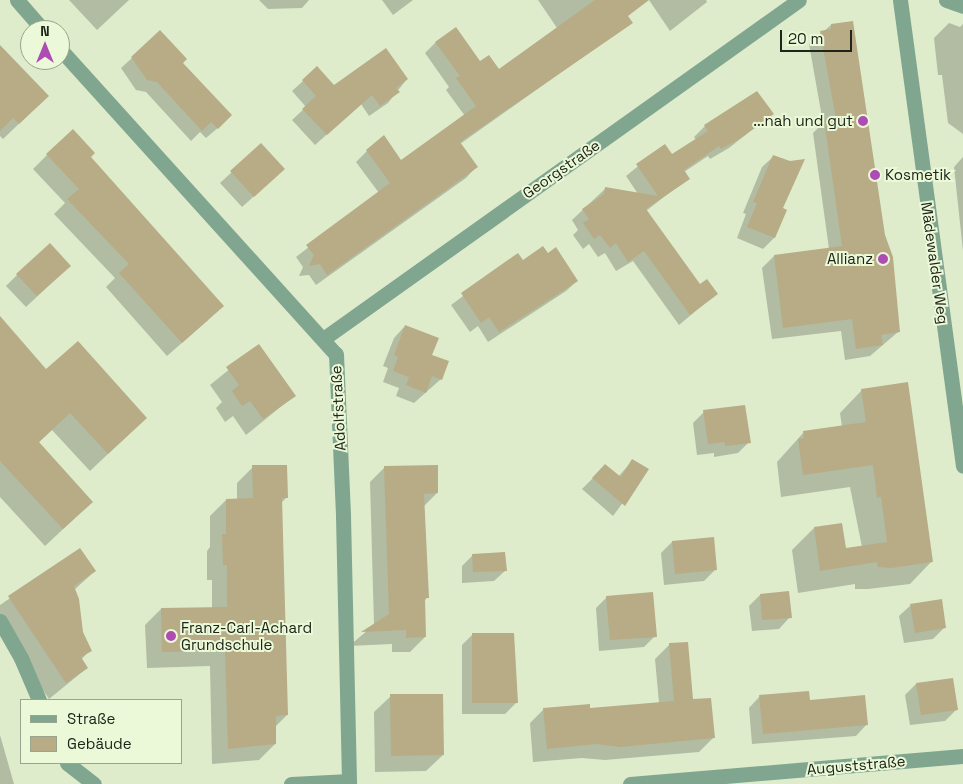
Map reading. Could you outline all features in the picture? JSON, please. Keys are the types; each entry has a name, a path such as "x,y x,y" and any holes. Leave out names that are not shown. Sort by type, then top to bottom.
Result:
{"street":[{"path":"17,0 34,20"},
{"name":"Georgstraße","path":"323,339 799,0"},
{"name":"Mädewalder Weg","path":"900,0 963,466"},
{"path":"946,0 963,6"},
{"name":"Adolfstraße","path":"70,60 336,354 343,516 349,783"},
{"path":"0,621 21,658 39,699"},
{"name":"Auguststraße","path":"630,784 963,756"},
{"path":"68,764 94,784"},
{"path":"291,784 349,783"}],"building":[{"path":"595,0 649,0 628,16 633,23 460,142 478,167 327,275 320,264 309,266 314,255 306,245 390,183 366,150 384,135 401,160 476,106 456,78 460,76 435,42 456,27 480,61 489,55 499,69"},
{"path":"853,21 885,235 893,257 900,332 881,335 883,345 856,349 852,319 783,328 774,255 842,246 824,120 836,119 820,31 831,29 831,24"},
{"path":"160,30 187,59 183,63 232,115 218,129 211,122 202,131 157,82 147,80 131,57"},
{"path":"0,45 20,66 20,70 24,70 49,96 19,124 13,118 0,131"},
{"path":"386,48 408,79 396,88 400,92 380,106 372,95 327,135 302,109 316,96 302,80 317,66 334,85"},
{"path":"757,91 774,114 741,138 721,149 719,146 684,170 690,179 646,209 700,284 707,279 718,294 690,315 644,251 628,262 616,243 610,248 600,235 594,239 583,223 589,219 582,209 604,194 605,187 658,196 636,164 665,144 672,154 708,131 704,125"},
{"path":"73,129 95,153 91,157 224,306 182,343 119,273 129,264 67,199 79,189 46,154"},
{"path":"261,143 285,169 254,197 230,171"},
{"path":"773,155 790,161 805,159 783,208 787,210 775,238 747,227 757,203 753,202"},
{"path":"50,243 71,266 37,296 16,274"},
{"path":"543,246 548,253 556,247 578,281 499,332 489,317 481,323 461,293 518,253 523,260"},
{"path":"0,316 46,369 78,341 147,418 108,454 70,413 39,442 93,502 63,529 0,461"},
{"path":"405,325 439,338 432,355 449,361 442,380 432,376 426,393 406,385 409,377 393,371 398,357 394,355"},
{"path":"259,344 296,396 263,419 250,401 242,406 232,391 239,385 226,367"},
{"path":"908,382 933,562 891,568 878,567 877,562 820,571 814,527 842,523 846,548 887,542 881,497 877,498 873,465 803,475 798,439 804,438 803,431 866,422 861,389"},
{"path":"745,405 751,443 725,446 725,442 708,444 703,410"},
{"path":"632,459 649,469 625,506 592,478 605,464 621,477"},
{"path":"252,465 287,465 288,498 282,498 288,715 276,716 276,744 228,749 225,651 162,652 161,608 227,607 227,565 223,565 222,534 226,534 226,499 253,498"},
{"path":"438,465 438,493 424,494 429,598 425,598 426,637 406,638 406,630 361,632 389,614 384,466"},
{"path":"714,537 717,570 675,574 672,541"},
{"path":"80,548 96,571 74,586 79,599 83,632 92,651 81,657 88,668 66,683 8,596"},
{"path":"505,552 507,571 473,572 472,554"},
{"path":"789,591 792,618 762,620 760,594"},
{"path":"653,592 657,637 610,640 606,596"},
{"path":"942,599 946,628 915,633 910,604"},
{"path":"472,633 514,633 518,703 472,703"},
{"path":"688,642 693,699 711,698 715,738 620,747 597,744 547,749 543,708 590,704 590,708 674,701 669,643"},
{"path":"953,678 958,710 921,715 916,683"},
{"path":"809,691 810,700 865,695 868,725 763,734 759,695"},
{"path":"390,694 443,694 444,755 391,756"}],"place":[{"name":"...nah und gut","path":"863,121"},
{"name":"Kosmetik","path":"875,175"},
{"name":"Allianz","path":"883,259"},
{"name":"Franz-Carl-Achard Grundschule","path":"171,636"}]}
